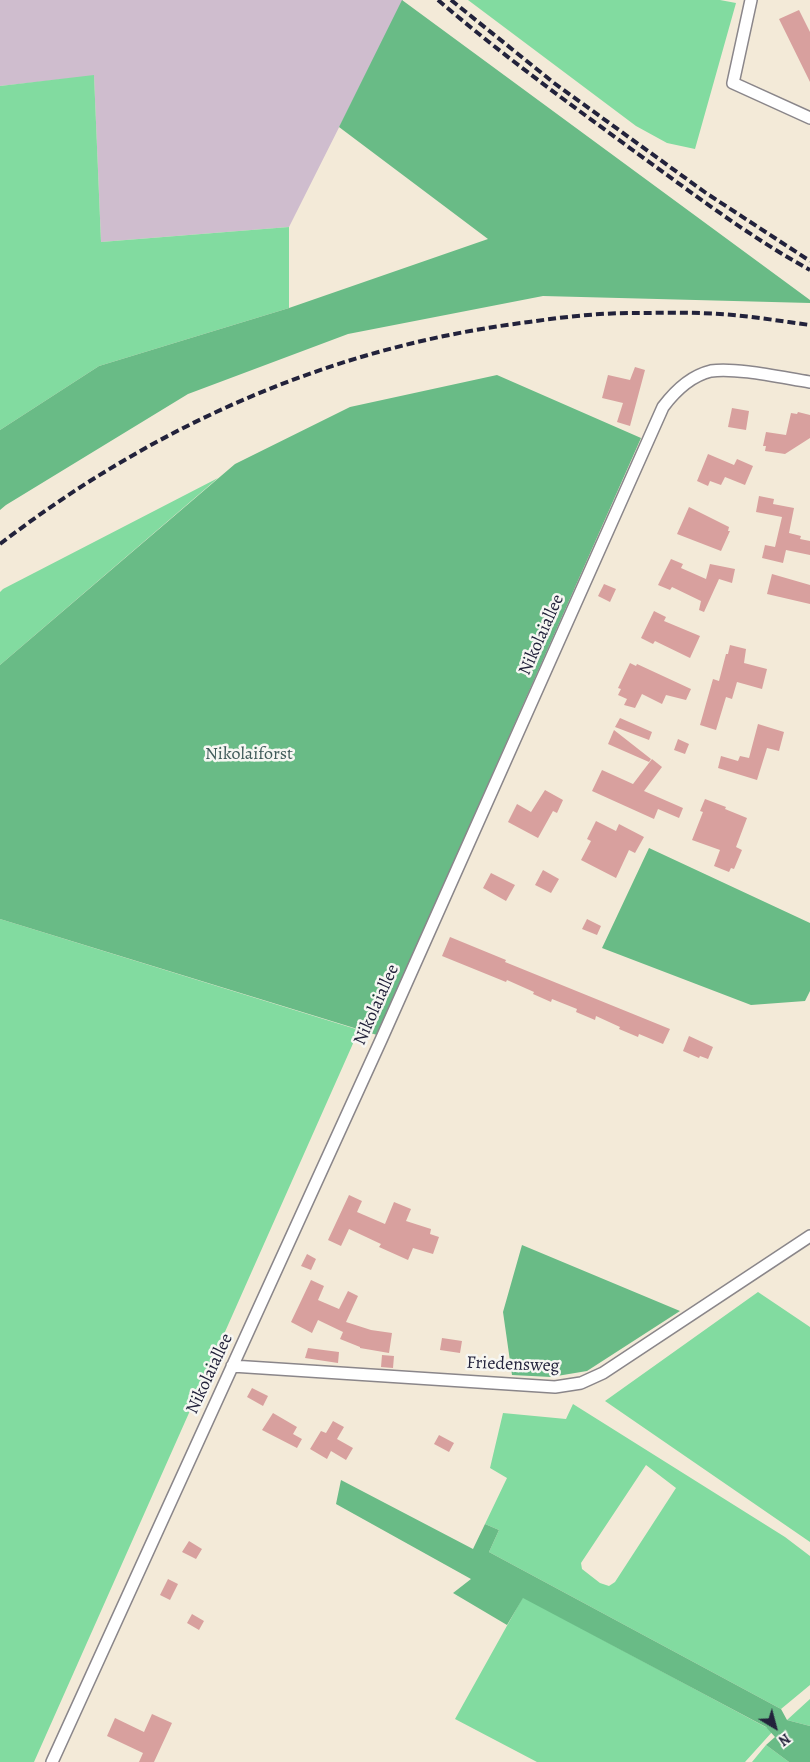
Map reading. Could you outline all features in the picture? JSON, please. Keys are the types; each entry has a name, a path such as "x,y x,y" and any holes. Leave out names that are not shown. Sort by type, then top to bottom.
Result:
{"street":[{"path":"751,0 734,83 810,118"},
{"name":"Nikolaiallee","path":"52,1762 382,1040 663,407 675,391 692,379 710,372 732,371 810,382"},
{"name":"Friedensweg","path":"232,1366 555,1387 581,1383 603,1373 810,1236"}],"shaded area":[{"path":"0,0 403,0 289,227 101,242 94,76 0,86"}],"green space":[{"path":"402,0 810,300 810,303 543,296 348,334 188,394 0,510 0,430 99,366 289,308 488,239 339,127"},
{"path":"468,0 720,0 736,3 695,149 667,143 636,126"},
{"path":"94,75 101,242 289,227 289,308 99,366 0,430 0,86"},
{"name":"Nikolaiforst","path":"497,375 641,438 377,1035 0,919 0,665 235,464 350,407"},
{"path":"218,478 0,665 0,592 3,589"},
{"path":"649,848 810,923 810,991 805,1001 751,1005 602,948"},
{"path":"0,919 359,1030 34,1762 0,1762"},
{"path":"522,1245 680,1311 587,1371 551,1377 512,1375 503,1312"},
{"path":"758,1292 810,1327 810,1542 605,1401"},
{"path":"573,1404 785,1537 810,1556 810,1685 781,1709 489,1552 499,1530 485,1524 507,1478 490,1468 503,1413 566,1419","holes":["646,1465 676,1488 615,1582 609,1586 600,1583 582,1569 581,1563"]},
{"path":"341,1480 473,1549 485,1524 499,1530 489,1552 781,1709 787,1720 810,1726 810,1762 789,1762 766,1745 775,1737 766,1727 523,1598 507,1625 453,1593 471,1579 336,1504"},
{"path":"523,1597 773,1731 745,1762 537,1762 455,1719"},
{"path":"810,1699 810,1726 787,1720"},
{"path":"766,1745 789,1762 752,1762"}],"building":[{"path":"799,10 810,32 810,82 779,19"},
{"path":"635,367 645,370 630,426 617,422 623,403 602,398 608,375 630,380"},
{"path":"732,408 749,411 746,430 728,427"},
{"path":"798,412 810,415 810,438 785,454 765,451 766,446 763,446 766,432 786,435 791,413 797,414"},
{"path":"708,454 734,465 737,459 753,466 745,485 725,477 721,485 710,481 708,486 697,481"},
{"path":"759,496 774,499 773,504 794,508 789,533 801,536 800,539 810,541 810,555 786,550 783,563 762,558 765,545 775,547 782,517 756,512"},
{"path":"689,507 729,527 728,531 730,531 721,551 677,534"},
{"path":"671,559 683,564 681,568 706,579 710,564 735,569 732,583 719,579 704,612 699,610 701,601 672,587 670,590 658,585"},
{"path":"772,574 810,585 810,604 767,594"},
{"path":"604,584 616,589 610,602 598,596"},
{"path":"654,611 666,617 664,621 700,636 690,658 655,641 653,644 641,638"},
{"path":"730,645 746,649 744,663 767,669 762,689 737,682 732,699 726,697 716,730 700,725 713,679 719,681"},
{"path":"630,663 636,666 637,664 691,689 686,700 666,695 662,704 642,694 635,708 624,705 627,699 618,695 621,689 618,688"},
{"path":"620,718 652,732 649,740 615,727"},
{"path":"758,724 784,732 779,751 767,748 757,780 718,768 721,756 738,761 740,756 749,758"},
{"path":"614,730 651,759 649,762 608,744"},
{"path":"678,739 689,744 685,754 674,750"},
{"path":"652,759 662,767 644,791 683,808 679,818 658,809 654,819 592,791 602,770 633,784"},
{"path":"545,790 563,800 557,813 553,811 538,838 508,822 517,804 531,812"},
{"path":"705,799 747,818 736,847 742,850 734,869 731,868 729,872 714,866 720,850 692,840 703,812 700,811"},
{"path":"596,821 616,831 619,824 644,837 635,853 629,850 616,878 581,860 591,841 587,839"},
{"path":"543,870 559,879 551,893 535,885"},
{"path":"491,873 515,885 506,901 483,888"},
{"path":"587,919 601,926 597,935 582,929"},
{"path":"450,937 506,960 505,962 670,1029 663,1044 639,1034 638,1037 596,1016 595,1020 576,1012 577,1009 552,999 551,1002 507,980 506,982 442,956"},
{"path":"689,1036 713,1047 708,1059 700,1056 699,1058 683,1051"},
{"path":"349,1195 362,1201 357,1212 385,1224 394,1202 411,1209 406,1221 431,1229 430,1234 439,1237 433,1254 413,1248 408,1260 379,1247 381,1244 349,1229 341,1246 328,1240"},
{"path":"307,1254 316,1259 311,1270 301,1266"},
{"path":"311,1280 324,1286 318,1300 339,1309 348,1291 358,1296 346,1322 371,1330 392,1333 389,1353 360,1348 340,1339 343,1332 318,1320 312,1333 291,1322"},
{"path":"442,1338 462,1341 460,1353 440,1350"},
{"path":"308,1348 339,1352 338,1363 305,1358"},
{"path":"382,1355 394,1356 393,1368 381,1367"},
{"path":"252,1388 268,1396 263,1406 247,1397"},
{"path":"273,1413 297,1427 293,1434 302,1439 297,1448 262,1430"},
{"path":"333,1421 344,1427 337,1439 353,1448 346,1460 331,1451 327,1459 310,1449 321,1431 326,1433"},
{"path":"439,1435 454,1443 449,1452 434,1444"},
{"path":"189,1541 202,1549 196,1559 182,1552"},
{"path":"168,1579 178,1584 170,1600 160,1595"},
{"path":"192,1614 204,1621 199,1630 187,1623"},
{"path":"152,1714 172,1723 154,1762 139,1762 143,1753 107,1736 115,1718 144,1732"}],"railway":[{"path":"438,0 534,77 677,182 742,228 810,270"},
{"path":"451,0 554,83 706,193 810,261"},
{"path":"0,544 60,501 121,462 185,427 250,397 317,371 386,350 457,334 542,320 607,314 709,313 810,325"}]}
